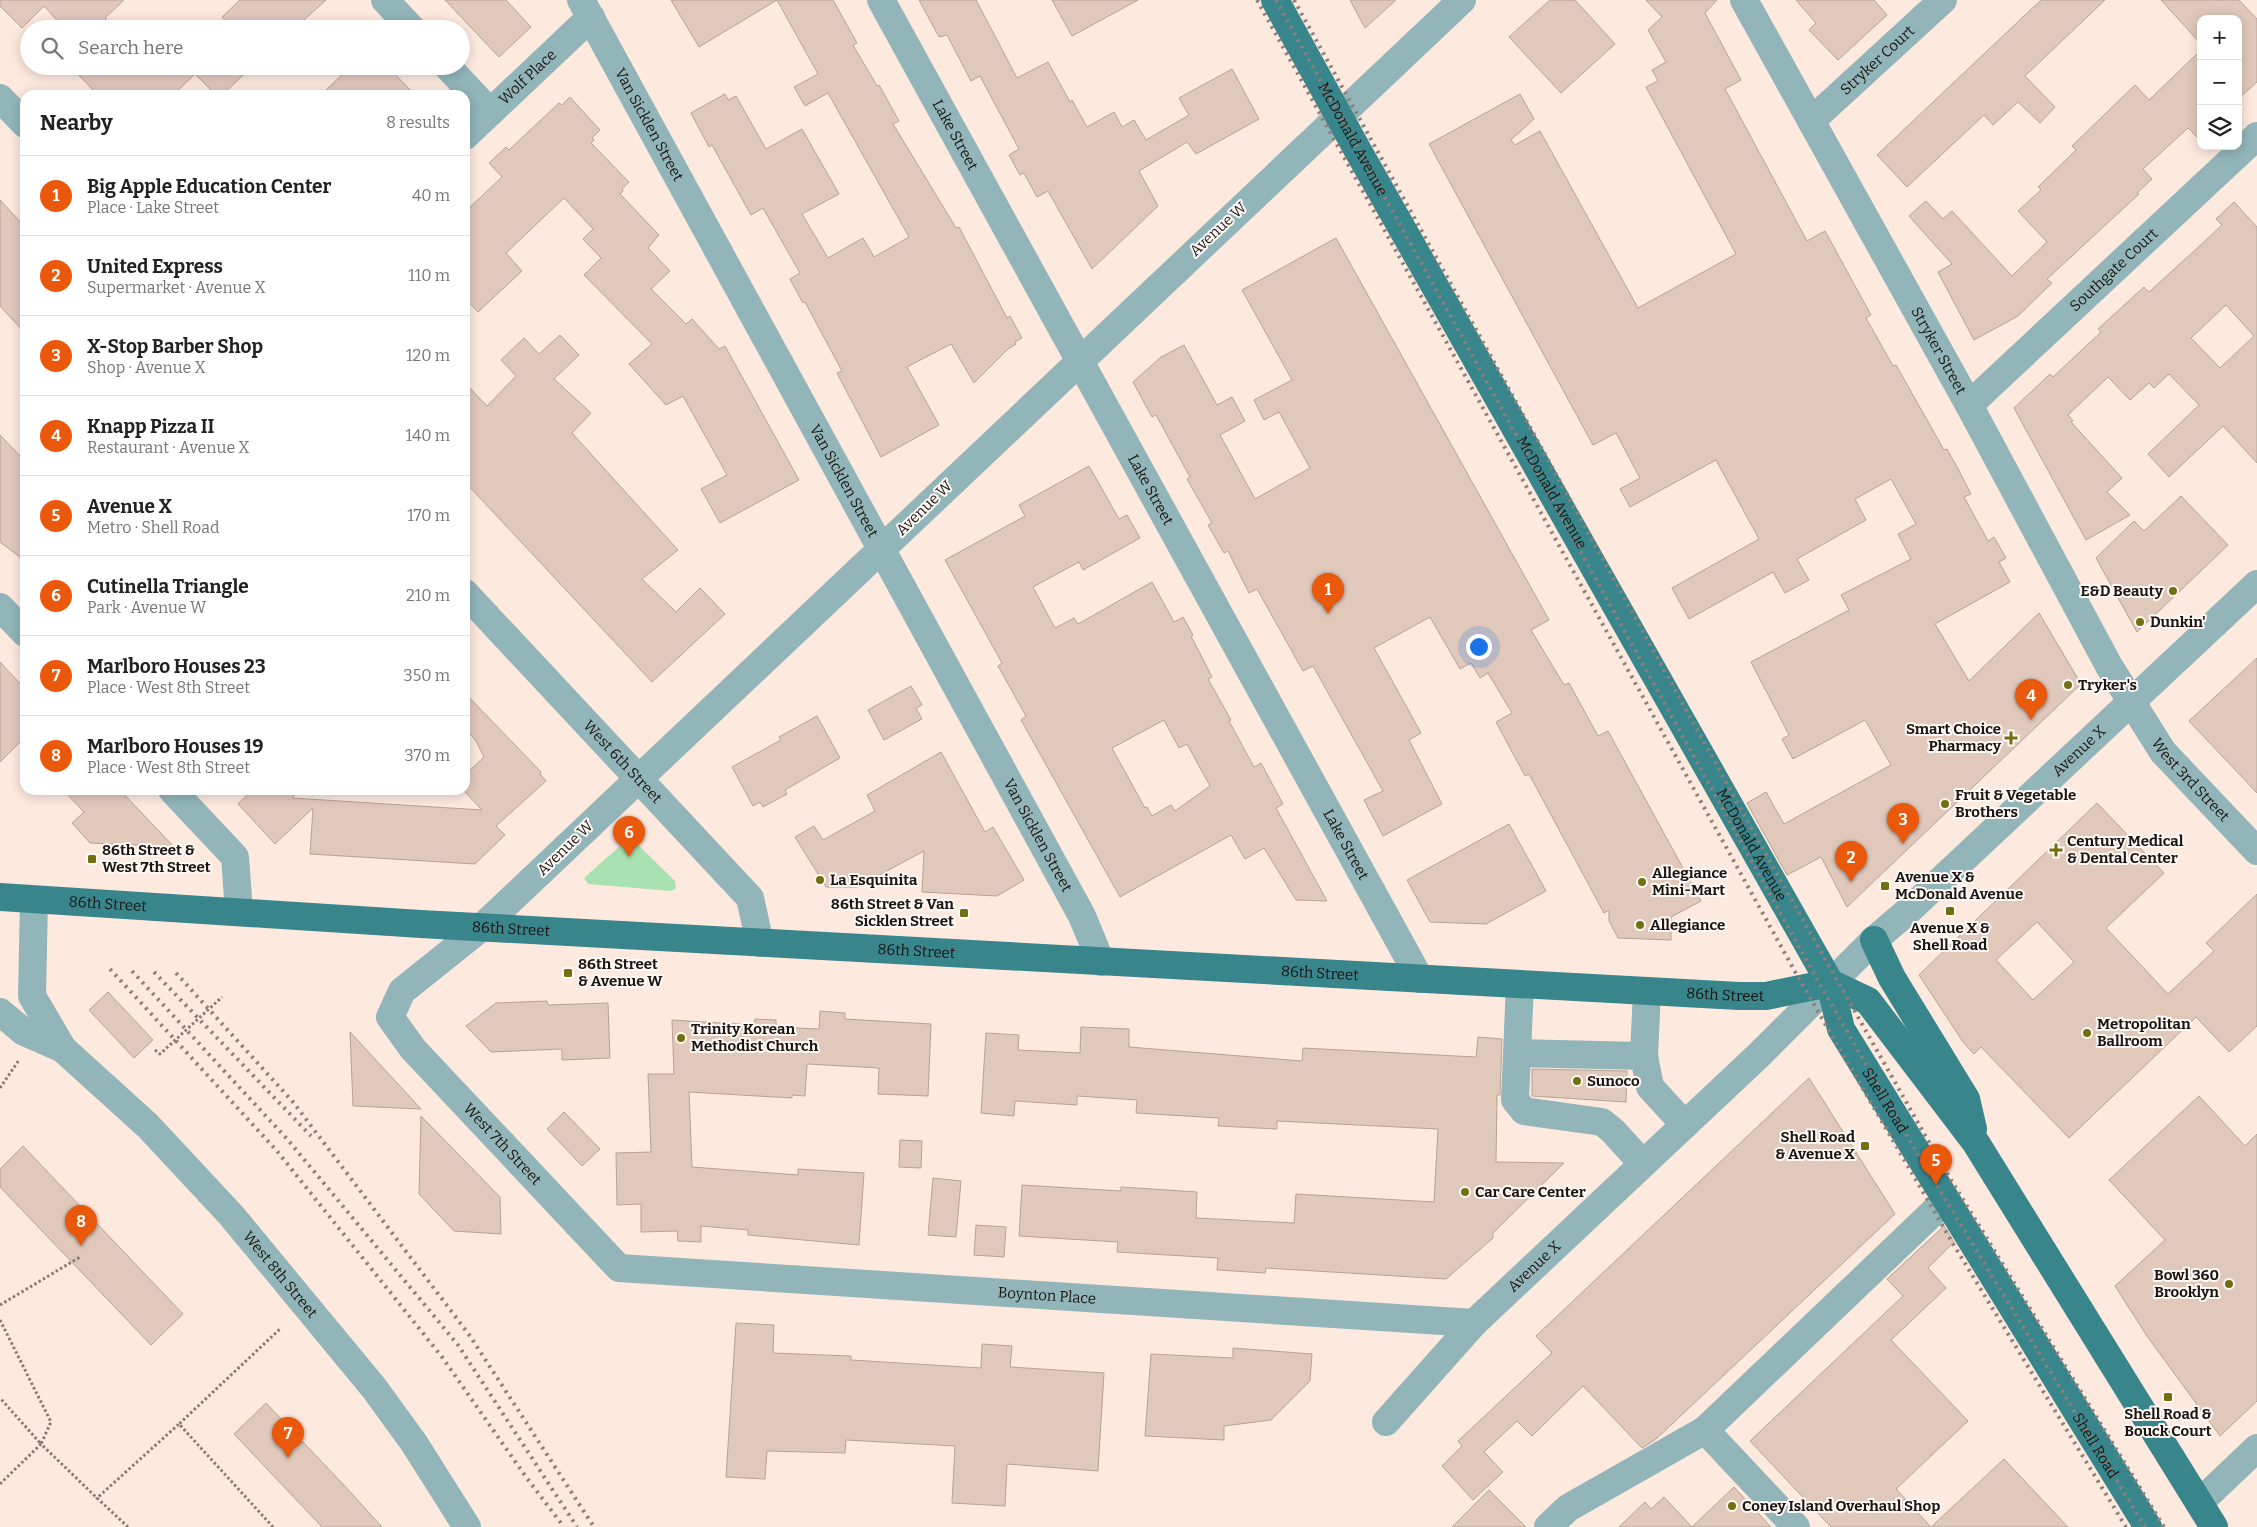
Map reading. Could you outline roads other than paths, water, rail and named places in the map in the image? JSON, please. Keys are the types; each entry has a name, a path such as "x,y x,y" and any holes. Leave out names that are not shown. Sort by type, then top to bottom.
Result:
{"main road":[{"name":"McDonald Avenue","path":"1275,0 1830,983"},
{"name":"86th Street","path":"0,897 760,943 1647,991 1766,996 1830,983"},
{"path":"1874,940 1892,978 1966,1099 1976,1143"},
{"path":"1830,983 1868,1001 1976,1143 2214,1527"},
{"name":"Shell Road","path":"1830,983 1841,1030 2148,1527"}],"street":[{"path":"385,0 404,20"},
{"name":"Lake Street","path":"881,0 1420,979"},
{"name":"Avenue W","path":"390,1017 402,991 482,927 1462,0"},
{"name":"Stryker Street","path":"1744,0 1969,405 2104,657 2132,701"},
{"name":"Stryker Court","path":"1811,121 1943,0"},
{"name":"Wolf Place","path":"470,131 586,8"},
{"name":"Van Sicklen Street","path":"586,8 1082,916 1101,962"},
{"path":"455,75 469,90"},
{"path":"470,91 490,112"},
{"path":"0,98 20,119"},
{"name":"Southgate Court","path":"1969,405 2257,136"},
{"name":"Avenue X","path":"1386,1422 1474,1323 1760,1054 1874,940 1908,911 2257,584"},
{"name":"West 6th Street","path":"470,598 750,898 760,943"},
{"path":"0,607 20,629"},
{"name":"West 3rd Street","path":"2132,701 2164,752 2257,851"},
{"path":"177,795 235,857 240,912"},
{"name":"West 8th Street","path":"34,900 32,996 63,1049 148,1126 231,1215 374,1388 414,1442 467,1527"},
{"path":"1520,984 1515,1100 1524,1111 1602,1122 1613,1131 1643,1164"},
{"path":"1647,991 1644,1056 1650,1087 1685,1125"},
{"name":"West 8th Street","path":"0,1012 24,1032 63,1049"},
{"name":"West 7th Street","path":"390,1017 412,1049 619,1268"},
{"path":"1516,1052 1644,1056"},
{"path":"1548,1527 1568,1508 1705,1430 1945,1201"},
{"name":"Boynton Place","path":"619,1268 1474,1323"},
{"path":"1705,1430 1796,1527"},
{"path":"2199,1503 2257,1448"}],"railway":[{"path":"1257,0 1798,977 1955,1247 2126,1527"},
{"path":"1276,0 1814,974 1917,1153 2145,1527"},
{"path":"1294,0 1764,851 1943,1167 2164,1527"},
{"path":"110,969 277,1151 442,1357 526,1477 564,1527"},
{"path":"132,971 288,1140 458,1345 577,1527"},
{"path":"154,972 311,1136"},
{"path":"176,973 293,1102 470,1336 594,1527"}],"place":[{"name":"E&D Beauty","path":"2173,591"},
{"name":"Big Apple Education Center","path":"1328,614"},
{"name":"Dunkin'","path":"2140,622"},
{"name":"Tryker's","path":"2068,685"},
{"name":"Knapp Pizza II","path":"2031,720"},
{"name":"Smart Choice Pharmacy","path":"2011,738"},
{"name":"Fruit & Vegetable Brothers","path":"1945,804"},
{"name":"X-Stop Barber Shop","path":"1903,844"},
{"name":"Century Medical & Dental Center","path":"2056,850"},
{"name":"Cutinella Triangle","path":"629,857"},
{"name":"86th Street & West 7th Street","path":"92,859"},
{"name":"La Esquinita","path":"820,880"},
{"name":"Allegiance Mini-Mart","path":"1642,882"},
{"name":"United Express","path":"1851,882"},
{"name":"Avenue X & McDonald Avenue","path":"1885,886"},
{"name":"Avenue X & Shell Road","path":"1950,911"},
{"name":"86th Street & Van Sicklen Street","path":"964,913"},
{"name":"Allegiance","path":"1640,925"},
{"name":"86th Street & Avenue W","path":"568,973"},
{"name":"Metropolitan Ballroom","path":"2087,1033"},
{"name":"Trinity Korean Methodist Church","path":"681,1038"},
{"name":"Sunoco","path":"1577,1081"},
{"name":"Shell Road & Avenue X","path":"1865,1146"},
{"name":"Avenue X","path":"1936,1185"},
{"name":"Car Care Center","path":"1465,1192"},
{"name":"Marlboro Houses 19","path":"81,1246"},
{"name":"Bowl 360 Brooklyn","path":"2229,1284"},
{"name":"Shell Road & Bouck Court","path":"2168,1397"},
{"name":"Marlboro Houses 23","path":"288,1458"},
{"name":"Coney Island Overhaul Shop","path":"1732,1506"}]}
